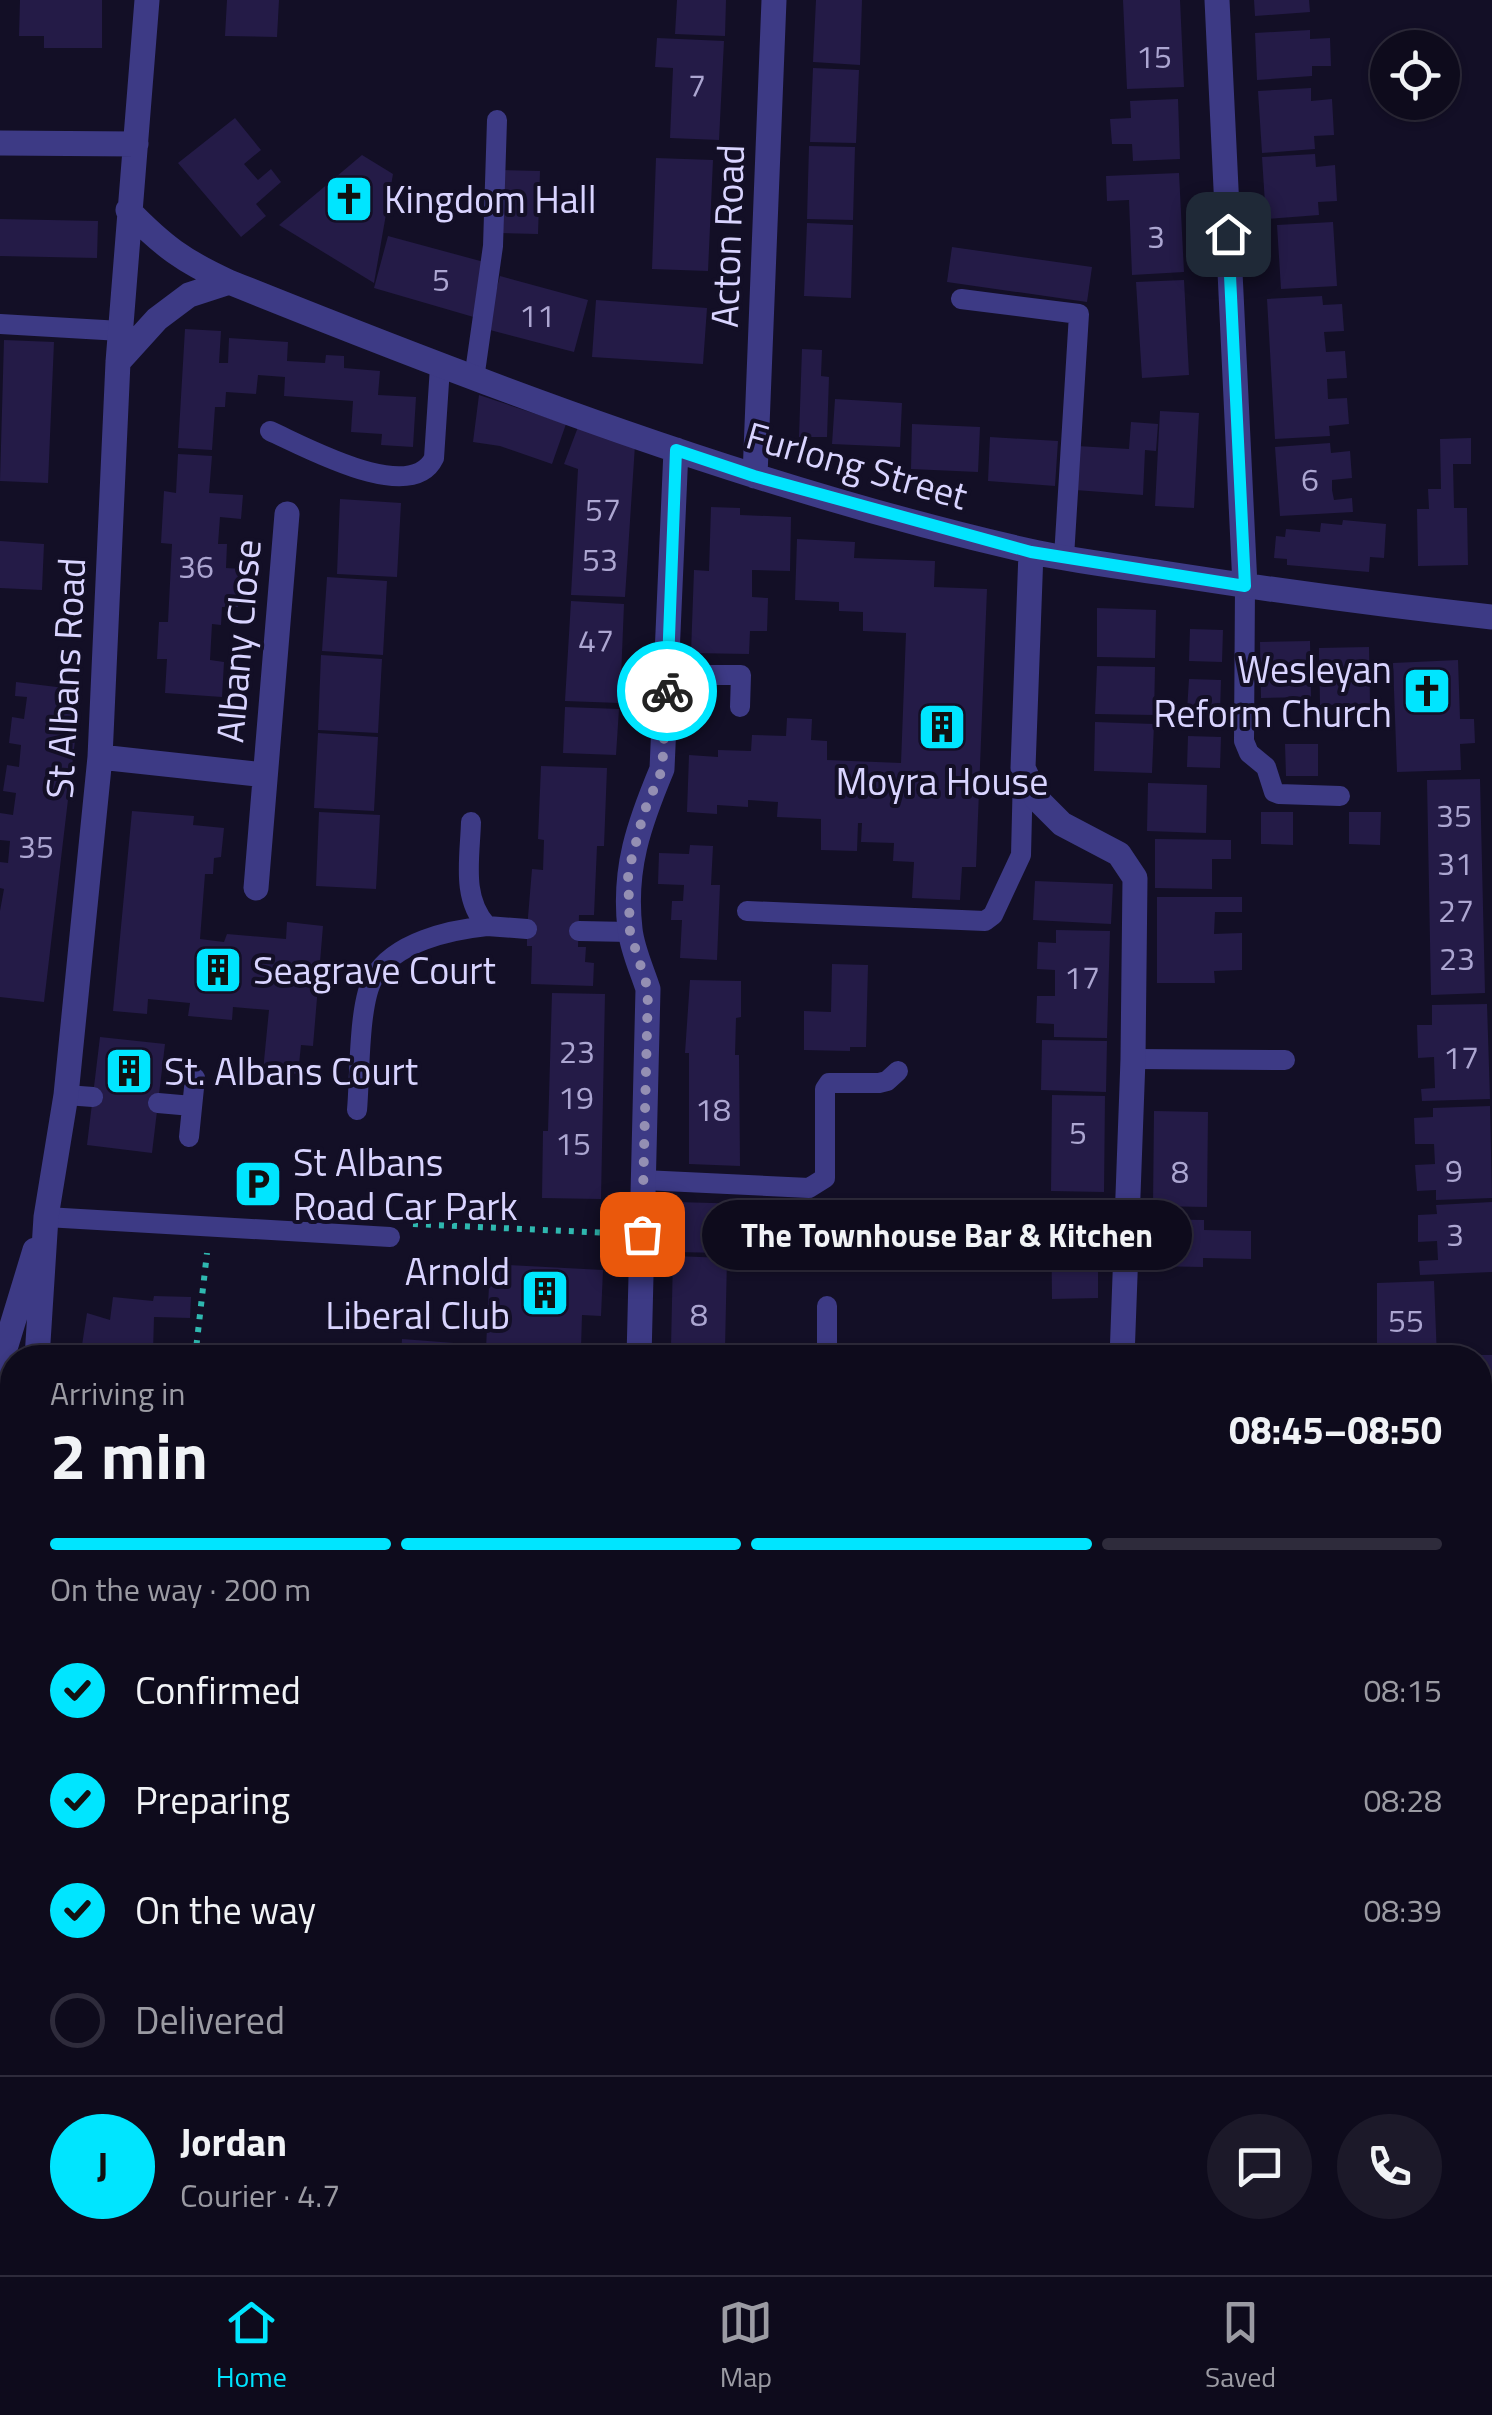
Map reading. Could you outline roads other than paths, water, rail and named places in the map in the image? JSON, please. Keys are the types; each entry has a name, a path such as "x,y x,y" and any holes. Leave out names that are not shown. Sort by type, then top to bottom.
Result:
{"street":[{"name":"St Albans Road","path":"39,1345 46,1216 60,1148 100,757 118,362 147,0"},
{"name":"Acton Road","path":"754,476 774,0"},
{"path":"1218,0 1245,586"},
{"path":"0,143 136,144"},
{"name":"Furlong Street","path":"128,210 184,261 228,282 440,367 754,476 1031,552 1245,586 1492,617"},
{"path":"118,362 167,311 189,295 228,282"},
{"path":"639,1345 648,989 630,932 628,873 644,812 662,770 676,450"},
{"name":"Albany Close","path":"256,888 287,514"},
{"path":"1031,552 1024,768 1037,799 1062,824 1119,854 1136,878 1122,1345"},
{"name":"Albany Close","path":"100,757 264,775"},
{"path":"6,1345 46,1216"}],"lane":[{"path":"474,379 493,246 497,120"},
{"path":"961,299 1079,314 1064,557"},
{"path":"0,324 121,331"},
{"path":"270,432 368,472 418,474 429,468 434,458 440,367"},
{"path":"1245,586 1244,741 1250,753 1266,767 1274,792 1340,796"},
{"path":"668,675 741,675 740,706"},
{"path":"746,911 985,921 993,915 1022,854 1024,768"},
{"path":"471,822 470,893 474,912 486,926"},
{"path":"357,1110 366,997 374,977 388,961 448,932 486,926 526,929"},
{"path":"579,930 630,932"},
{"path":"1133,1059 1285,1060"},
{"path":"643,1180 809,1188 819,1184 825,1178 828,1083 887,1082 898,1072"},
{"path":"189,1138 195,1078"},
{"path":"66,1095 94,1098"},
{"path":"158,1103 192,1106"},
{"path":"46,1216 390,1237"},
{"path":"827,1306 827,1345"}],"place":[{"name":"Kingdom Hall","path":"349,199"},
{"name":"Wesleyan Reform Church","path":"1427,691"},
{"name":"Moyra House","path":"942,727"},
{"name":"Seagrave Court","path":"218,970"},
{"name":"St. Albans Court","path":"129,1071"},
{"name":"St Albans Road Car Park","path":"258,1184"},
{"name":"The Townhouse Bar & Kitchen","path":"642,1234"},
{"name":"Arnold Liberal Club","path":"545,1293"}]}
